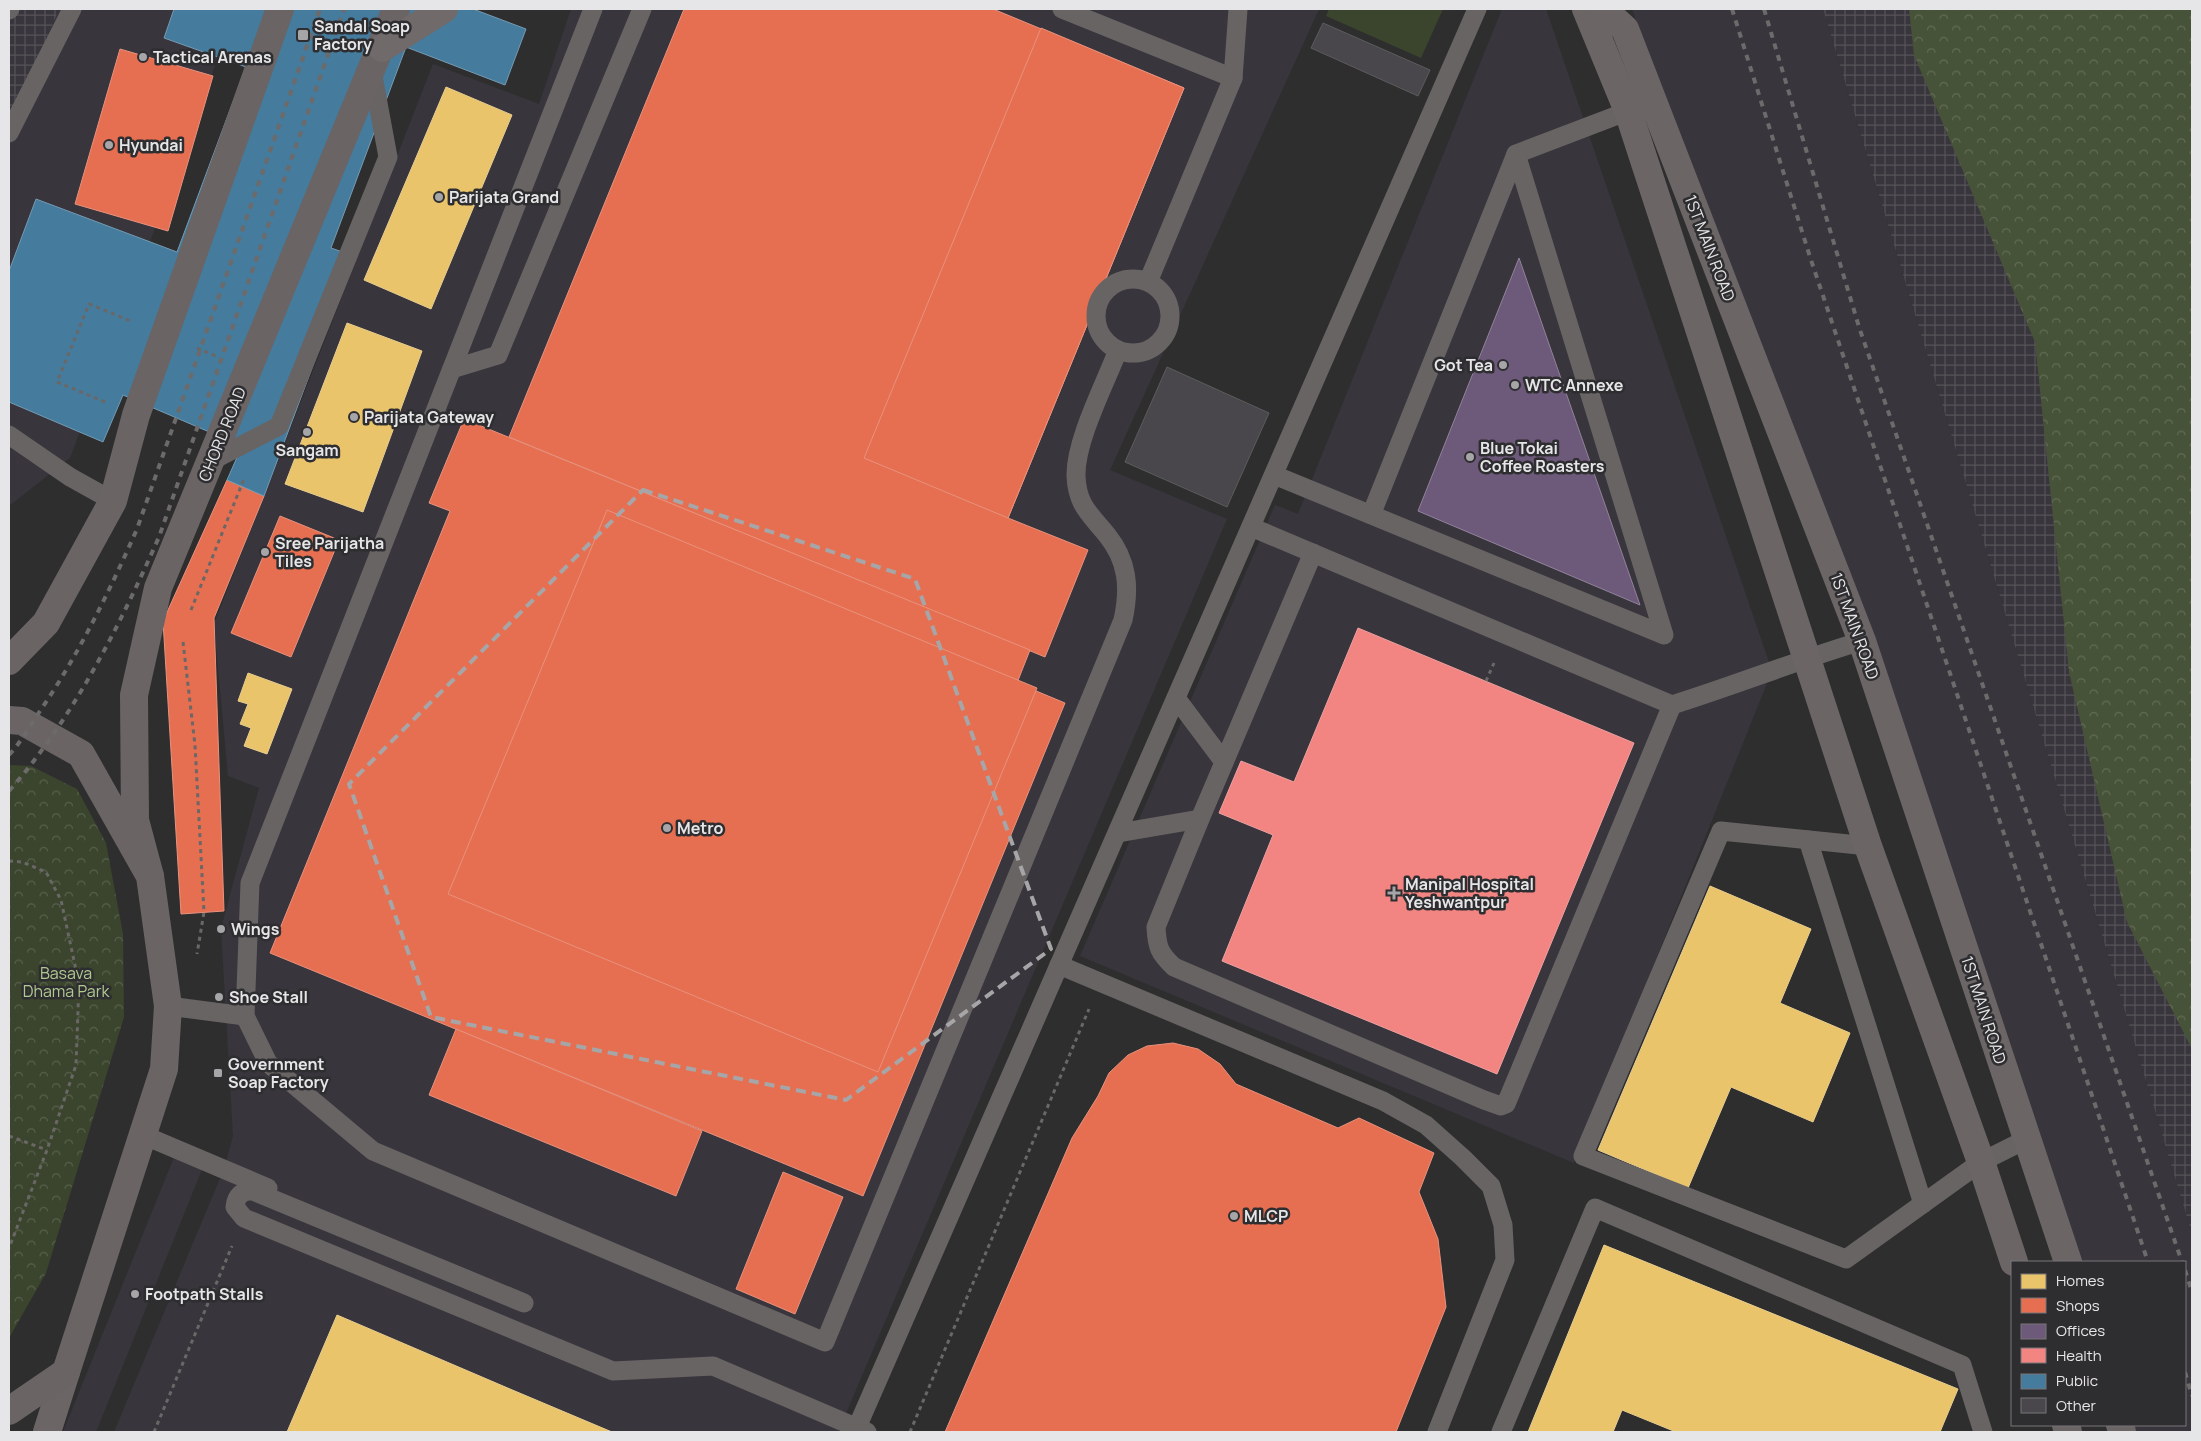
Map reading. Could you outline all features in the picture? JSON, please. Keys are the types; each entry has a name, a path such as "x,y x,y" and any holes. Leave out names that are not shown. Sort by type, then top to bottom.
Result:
{"highway":[{"path":"377,60 444,9"}],"main road":[{"path":"9,662 46,623 113,501 136,415 280,9"},
{"name":"CHORD ROAD","path":"150,876 134,820 134,695 158,588 377,60 396,9"},
{"name":"1ST MAIN ROAD","path":"1586,9 1628,111 1868,846 1981,1162 2014,1261"},
{"name":"1ST MAIN ROAD","path":"1603,9 1625,29 1862,641 2068,1261"},
{"path":"9,720 22,721 81,754 150,876 168,1006 164,1070 47,1432"},
{"path":"9,1411 66,1372"}],"lane":[{"path":"9,133 72,9"},
{"path":"592,9 250,883 245,1016 268,1063 373,1152 825,1342 1123,620 1127,601 1128,581 1124,564 1116,548 1106,534 1092,520 1084,506 1078,492 1076,478 1079,448 1118,350"},
{"path":"452,369 498,355 642,9"},
{"path":"1062,9 1233,78"},
{"path":"1148,282 1233,78 1238,9"},
{"path":"143,1135 526,1299 253,1191 247,1190 236,1199 235,1207 244,1218 613,1371 713,1366 860,1431 1059,965 1478,9"},
{"path":"211,460 279,426 388,157 377,60"},
{"path":"1371,514 1516,154 1654,102"},
{"path":"1274,475 1664,635 1516,154"},
{"path":"1130,279 1148,282 1157,287 1167,299 1171,314 1169,329 1161,342 1148,351 1133,354 1118,350 1106,342 1097,329 1095,315 1098,302 1105,290 1116,282 1130,279"},
{"path":"9,435 70,478 113,501"},
{"path":"1251,527 1672,705 1743,682 1806,657 1862,641"},
{"path":"1313,553 1156,927 1157,942 1161,955 1174,967 1501,1106 1506,1104 1672,705"},
{"path":"1176,698 1224,762"},
{"path":"1118,832 1200,819"},
{"path":"1868,846 1722,831 1584,1156 1846,1259 1981,1162 2027,1139"},
{"path":"1808,840 1923,1204"},
{"path":"1059,965 1383,1101 1426,1125 1463,1158 1490,1186 1503,1225 1505,1260 1436,1432"},
{"path":"168,1006 245,1016"},
{"path":"1501,1432 1595,1208 1962,1365 1983,1432"}],"path":[{"path":"87,308 57,382 136,415"},
{"path":"195,745 204,912"},
{"path":"9,861 22,862 46,872 61,900 79,984 76,1065 47,1150 9,1248"},
{"path":"910,1432 1100,983"},
{"path":"9,1136 47,1150"},
{"path":"154,1432 244,1218"}],"highlighted area":[{"path":"643,490 915,579 1051,949 846,1100 431,1017 349,784"}],"shaded area":[{"path":"9,9 59,9 9,131"},
{"path":"59,9 236,9 70,458 9,506 9,131"},
{"path":"571,9 1319,9 1110,470 1227,519 838,1432 114,1432 224,1169 233,1136 221,928 259,788 228,776 214,624 433,64 539,104"},
{"name":"Manipal Hospital Yeshwantpur","path":"1502,9 1546,9 1772,671 1574,1163 1080,956 1275,505 1298,514"},
{"path":"1632,9 1823,9 2192,1234 2192,1432 2111,1432 2108,1426 2186,1426 2186,1261 2059,1261"},
{"path":"1823,9 2192,9 2192,1234"},
{"name":"Footpath Stalls","path":"179,1145 207,1157 96,1432 63,1432"}],"green space":[{"path":"1329,9 1443,9 1421,58 1326,16"},
{"path":"1909,9 2192,9 2192,1049 2127,922 2069,672 2035,342 1914,55"},
{"name":"Basava Dhama Park","path":"9,765 31,766 77,789 106,843 123,934 124,1017 46,1273 9,1338"}],"building: Homes":[{"name":"Parijata Grand","path":"446,87 512,115 431,309 364,280"},
{"name":"Parijata Gateway","path":"347,323 422,351 363,512 285,484"},
{"path":"248,673 292,689 267,754 244,746 251,728 240,724 248,704 238,701"},
{"path":"1710,886 1811,929 1780,1003 1850,1033 1813,1122 1731,1087 1688,1188 1598,1150"},
{"path":"1604,1245 1958,1389 1940,1432 1676,1432 1622,1410 1613,1432 1528,1432"},
{"path":"337,1315 510,1389 612,1432 287,1432"}],"building: Shops":[{"path":"684,9 993,9 1184,88 1008,518 1088,550 1045,657 509,437"},
{"path":"1041,28 1184,88 1008,518 864,458"},
{"path":"120,49 213,76 168,231 75,204"},
{"name":"Metro","path":"464,419 1030,650 1017,683 1065,703 863,1196 270,953 450,511 429,503"},
{"path":"227,480 264,496 214,618 224,911 181,914 163,621"},
{"path":"607,510 1037,688 878,1072 448,894"},
{"path":"280,516 339,540 291,657 231,633"},
{"path":"456,1029 702,1131 676,1196 429,1095"},
{"name":"MLCP","path":"1173,1043 1198,1049 1220,1064 1236,1084 1338,1128 1359,1118 1434,1153 1419,1192 1438,1239 1446,1307 1396,1432 945,1432 1072,1138 1098,1096 1109,1073 1128,1055 1147,1046"},
{"path":"783,1172 843,1197 795,1314 736,1289"}],"building: Offices":[{"name":"WTC Annexe","path":"1519,258 1640,605 1418,511"}],"building: Health":[{"path":"1358,628 1634,743 1497,1074 1222,961 1273,835 1219,813 1241,761 1294,782"}],"building: Public":[{"path":"174,9 473,9 526,29 505,85 406,47 331,248 354,256 264,496 227,480 242,446 123,395 103,442 9,402 9,271 36,199 177,252 246,67 164,38"}],"building: Other":[{"path":"1323,23 1430,70 1418,96 1311,48"},
{"path":"1167,367 1269,413 1227,507 1125,462"}],"railway":[{"path":"9,755 68,667 104,599 137,529 320,9"},
{"path":"9,791 54,733 93,670 128,604 159,537 344,9"},
{"path":"1732,9 1811,260 2148,1261"},
{"path":"1764,9 1859,327 2182,1261"},
{"path":"2186,1273 2192,1292"},
{"path":"2186,1375 2192,1396"}],"place":[{"name":"Sandal Soap Factory","path":"303,35"},
{"name":"Tactical Arenas","path":"143,57"},
{"name":"Hyundai","path":"109,145"},
{"name":"Parijata Grand","path":"439,197"},
{"name":"Got Tea","path":"1503,365"},
{"name":"WTC Annexe","path":"1515,385"},
{"name":"Parijata Gateway","path":"354,417"},
{"name":"Sangam","path":"307,432"},
{"name":"Blue Tokai Coffee Roasters","path":"1470,457"},
{"name":"Sree Parijatha Tiles","path":"265,552"},
{"name":"Metro","path":"667,828"},
{"name":"Manipal Hospital Yeshwantpur","path":"1394,893"},
{"name":"Wings","path":"221,929"},
{"name":"Shoe Stall","path":"219,997"},
{"name":"Government Soap Factory","path":"218,1073"},
{"name":"MLCP","path":"1234,1216"},
{"name":"Footpath Stalls","path":"135,1294"}]}
